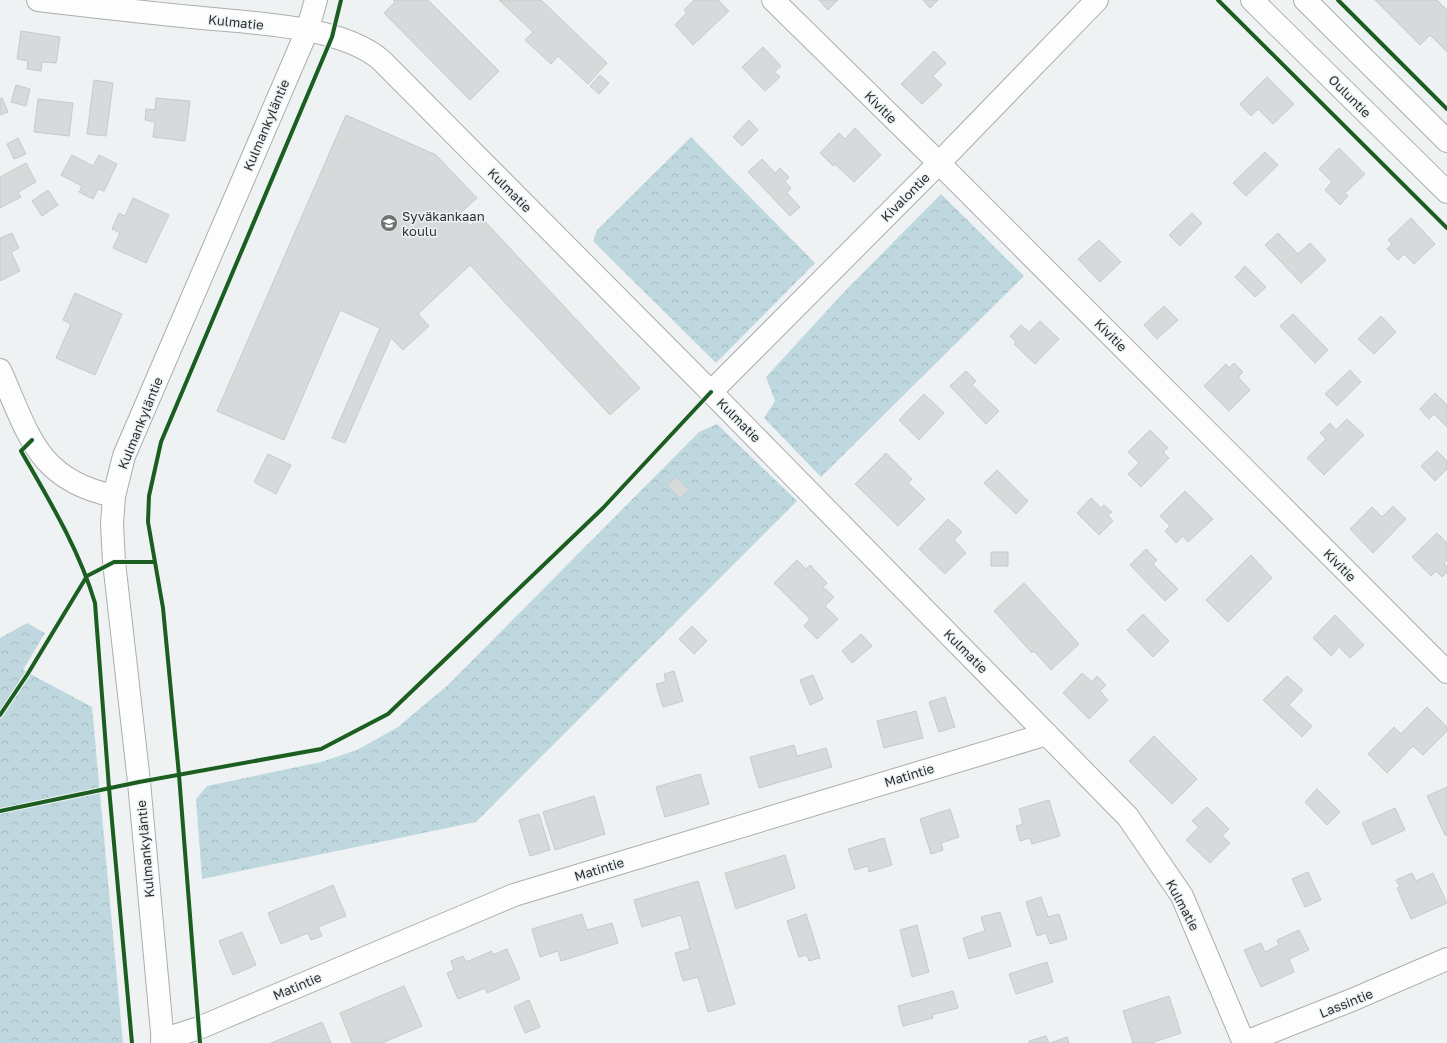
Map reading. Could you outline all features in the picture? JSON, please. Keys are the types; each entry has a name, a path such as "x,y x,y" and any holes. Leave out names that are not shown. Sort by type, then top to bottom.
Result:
{"street":[{"name":"Kulmatie","path":"38,0 307,31 351,42 372,52 711,392 1128,817 1182,896 1243,1043"},
{"name":"Kulmankyläntie","path":"163,1041 139,782 114,562 112,524 114,496 124,456 307,31 316,0"},
{"name":"Kivitie","path":"773,0 939,163 1447,672"},
{"name":"Kivalontie","path":"711,392 939,163 1097,0"},
{"name":"Ouluntie","path":"1252,0 1447,192"},
{"path":"1305,0 1447,141"},
{"path":"0,370 32,440 50,466 62,476 79,486 114,496"},
{"name":"Matintie","path":"163,1041 206,1025 514,895 1047,734"},
{"name":"Lassintie","path":"1243,1043 1352,1000 1447,959"}],"green space":[{"path":"691,137 815,263 716,363 593,241 597,230"},
{"path":"941,194 1024,276 821,477 764,418 775,401 766,377 844,292"},
{"path":"717,424 797,501 476,822 202,879 196,799 207,786 321,762 357,750 398,727 448,685 699,432"},
{"path":"27,623 45,633 23,670 92,707 123,1043 0,1043 0,638"}],"building":[{"path":"393,0 428,0 499,71 470,100 384,13 395,2"},
{"path":"499,0 541,0 607,63 588,84 558,56 551,64 525,40 533,32"},
{"path":"694,0 718,0 729,11 693,45 675,25 687,12 684,10"},
{"path":"819,0 838,0 828,10"},
{"path":"923,0 938,0 930,8"},
{"path":"1375,0 1437,0 1447,10 1447,52 1430,35 1420,45"},
{"path":"21,31 60,37 56,63 42,62 41,71 27,69 28,61 17,59"},
{"path":"763,47 781,66 775,72 780,77 765,91 742,67"},
{"path":"934,51 946,63 933,76 942,85 922,104 901,84"},
{"path":"600,75 609,83 599,94 590,86"},
{"path":"1267,77 1294,104 1273,124 1258,109 1251,116 1240,104"},
{"path":"94,80 113,83 106,136 87,134"},
{"path":"16,85 30,89 26,106 11,102"},
{"path":"2,98 8,112 0,115 0,99"},
{"path":"156,98 190,101 185,141 153,137 155,122 145,120 146,109 155,110"},
{"path":"38,99 73,103 69,136 34,132"},
{"path":"346,115 436,155 477,198 459,214 470,226 480,216 640,388 610,415 470,265 418,314 429,326 403,350 391,338 345,443 332,438 380,328 340,310 284,440 217,411"},
{"path":"749,120 758,130 742,146 733,137"},
{"path":"855,128 881,155 854,182 835,164 833,166 820,153 839,133 845,139"},
{"path":"18,138 26,154 14,159 7,144"},
{"path":"1339,148 1365,174 1345,193 1348,196 1340,205 1325,190 1332,182 1319,169"},
{"path":"1265,152 1278,165 1246,196 1233,183"},
{"path":"72,155 93,166 99,155 117,164 104,191 98,189 93,199 79,192 82,186 61,175"},
{"path":"762,159 775,173 780,168 789,177 785,182 791,188 787,193 800,207 790,216 748,172"},
{"path":"26,163 36,182 18,192 21,197 0,208 0,177"},
{"path":"48,190 58,205 42,216 32,201"},
{"path":"133,198 169,215 146,263 113,248 120,233 112,229 119,213 125,216"},
{"path":"1192,213 1202,223 1180,246 1169,235"},
{"path":"1411,218 1435,244 1414,264 1404,254 1398,260 1387,249 1392,244 1388,240"},
{"path":"12,233 19,248 11,252 20,271 0,281 0,238"},
{"path":"1278,233 1298,254 1310,243 1326,260 1301,283 1265,245"},
{"path":"1099,240 1121,262 1100,282 1078,259"},
{"path":"1245,266 1266,287 1255,297 1235,277"},
{"path":"75,293 122,314 95,375 56,358 71,324 63,320"},
{"path":"1164,306 1178,320 1157,339 1144,325"},
{"path":"1293,314 1328,350 1315,363 1280,326"},
{"path":"1381,316 1396,332 1374,354 1358,339"},
{"path":"1040,321 1059,339 1035,364 1014,344 1016,342 1010,336 1021,325 1029,332"},
{"path":"1234,363 1243,372 1238,377 1250,390 1229,411 1204,386 1226,364 1229,368"},
{"path":"1350,370 1361,382 1337,406 1325,394"},
{"path":"966,371 976,381 972,385 999,411 986,424 950,386"},
{"path":"1435,393 1447,405 1447,427 1434,414 1429,419 1420,409"},
{"path":"924,394 944,413 919,440 899,420"},
{"path":"1347,419 1364,435 1324,475 1307,458 1326,439 1320,433 1330,423 1336,430"},
{"path":"1150,430 1168,448 1163,452 1169,458 1141,487 1128,474 1139,463 1128,452"},
{"path":"1437,451 1447,461 1447,469 1435,481 1421,466"},
{"path":"886,453 912,479 908,483 925,499 898,526 855,484"},
{"path":"268,454 291,465 276,494 254,482"},
{"path":"997,470 1028,501 1016,514 984,483"},
{"path":"676,477 689,490 680,498 667,485"},
{"path":"1185,491 1213,519 1188,542 1183,536 1176,543 1165,531 1170,526 1160,516"},
{"path":"1091,498 1101,508 1104,505 1112,512 1108,515 1113,521 1099,535 1077,513"},
{"path":"1393,506 1406,519 1373,553 1350,529 1372,507 1382,517"},
{"path":"948,519 962,532 954,540 966,553 945,574 919,549"},
{"path":"1437,533 1447,543 1447,560 1444,563 1447,567 1447,572 1442,577 1436,571 1431,576 1412,557"},
{"path":"1146,549 1157,560 1153,564 1178,589 1165,601 1130,565"},
{"path":"991,552 1008,552 1008,566 991,566"},
{"path":"1251,555 1272,578 1228,622 1206,600"},
{"path":"797,560 806,569 810,565 827,583 823,587 834,597 825,606 838,619 817,639 804,626 810,619 774,583"},
{"path":"1024,583 1079,644 1051,670 1034,651 1032,653 994,611"},
{"path":"1143,614 1169,641 1153,657 1127,630"},
{"path":"1335,615 1364,645 1350,658 1339,647 1331,656 1313,638"},
{"path":"692,626 707,641 694,654 679,639"},
{"path":"861,634 872,646 852,663 842,651"},
{"path":"674,671 683,701 663,707 656,684 666,682 664,674"},
{"path":"1082,673 1092,682 1097,676 1106,685 1100,691 1108,700 1089,719 1063,693"},
{"path":"813,675 823,699 810,705 800,680"},
{"path":"1287,676 1303,690 1289,705 1312,726 1302,737 1263,700"},
{"path":"945,697 955,727 939,732 929,702"},
{"path":"1427,707 1447,727 1447,731 1423,755 1413,746 1387,773 1368,754 1394,727 1401,734"},
{"path":"916,711 923,738 884,748 877,721"},
{"path":"1154,736 1197,779 1172,804 1129,761"},
{"path":"794,745 797,756 826,748 832,767 759,788 750,757"},
{"path":"700,774 709,804 665,817 656,787"},
{"path":"1447,787 1447,835 1445,835 1427,796"},
{"path":"1317,789 1340,812 1327,825 1305,802"},
{"path":"594,796 605,834 555,850 543,812"},
{"path":"1049,800 1060,836 1032,844 1030,838 1020,841 1016,826 1023,824 1019,809"},
{"path":"1207,807 1229,829 1222,836 1230,843 1210,863 1186,840 1199,827 1192,821"},
{"path":"1395,808 1405,830 1372,845 1362,823"},
{"path":"950,809 959,837 941,843 943,850 931,854 920,819"},
{"path":"539,814 550,850 530,856 519,820"},
{"path":"884,838 892,865 869,872 868,866 855,870 848,849"},
{"path":"785,855 795,888 736,909 725,873"},
{"path":"1308,872 1321,900 1305,907 1292,879"},
{"path":"1412,873 1416,881 1433,873 1447,903 1411,919 1397,888 1400,887 1396,880"},
{"path":"698,881 735,1004 708,1012 698,977 683,981 675,953 690,949 681,915 642,927 634,900"},
{"path":"333,885 346,916 318,927 322,936 311,940 308,933 281,944 268,913"},
{"path":"1041,897 1048,917 1059,914 1067,939 1050,944 1046,933 1037,936 1026,902"},
{"path":"1000,912 1011,946 969,959 963,938 985,931 981,917"},
{"path":"582,914 587,930 612,923 618,943 561,961 558,951 540,957 532,929"},
{"path":"806,914 820,958 809,961 807,955 799,957 787,921"},
{"path":"917,925 929,972 912,977 900,930"},
{"path":"1299,930 1309,950 1289,959 1294,972 1261,987 1244,950 1261,943 1265,952 1279,945 1277,940"},
{"path":"242,932 256,965 233,975 219,941"},
{"path":"507,949 520,979 487,993 485,988 458,999 447,973 454,970 451,961 463,956 466,962 492,951 492,955"},
{"path":"1047,962 1053,982 1016,994 1009,974"},
{"path":"404,986 422,1026 382,1043 352,1043 340,1013"},
{"path":"953,991 958,1008 932,1015 933,1018 903,1026 898,1006"},
{"path":"1169,996 1181,1033 1151,1043 1133,1043 1123,1011"},
{"path":"529,1000 540,1027 525,1033 514,1007"},
{"path":"322,1022 331,1043 271,1043"},
{"path":"1046,1036 1049,1043 1029,1043 1029,1041"},
{"path":"1067,1037 1069,1043 1050,1043"}],"cycle path":[{"path":"200,1043 179,775 163,608 148,522 149,496 161,442 332,37 341,0"},
{"path":"1218,0 1447,228"},
{"path":"1338,0 1447,109"},
{"path":"0,811 139,782 321,749 388,714 603,508 711,392"},
{"path":"32,440 21,451 72,544 81,563 95,603 109,788 132,1043"},
{"path":"0,715 27,675 87,576 114,562 155,562"}],"place":[{"name":"Syväkankaan koulu","path":"389,223"}]}
